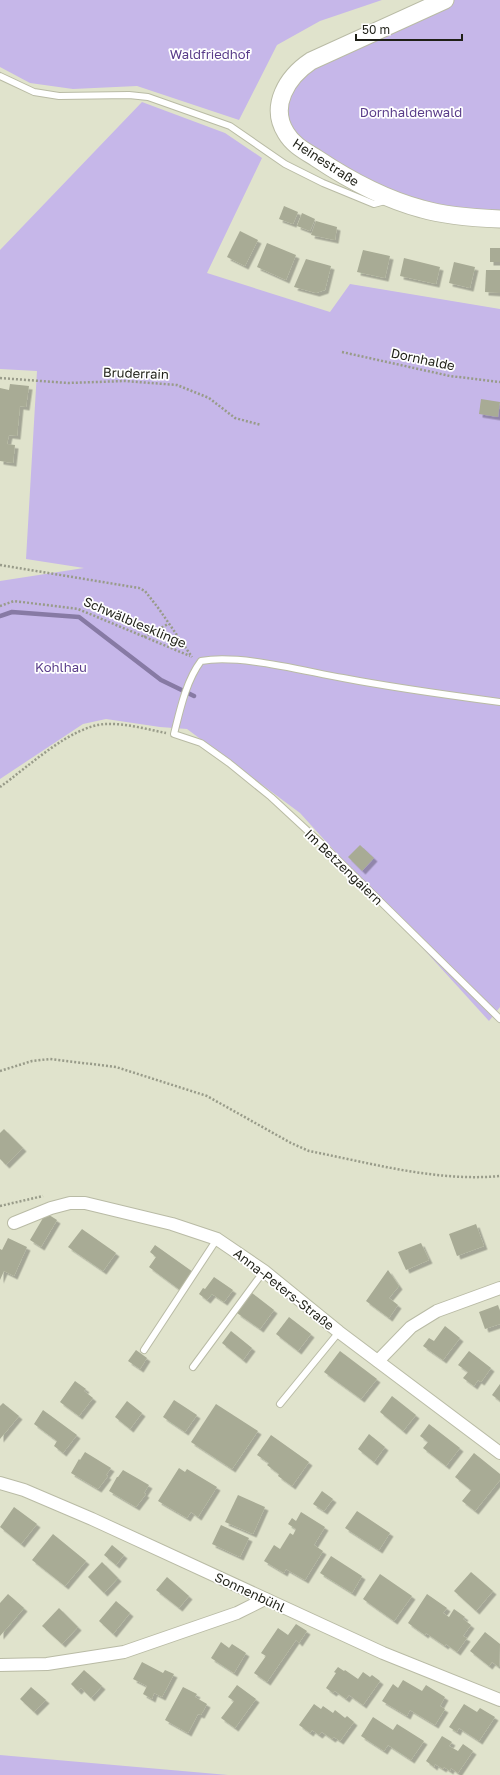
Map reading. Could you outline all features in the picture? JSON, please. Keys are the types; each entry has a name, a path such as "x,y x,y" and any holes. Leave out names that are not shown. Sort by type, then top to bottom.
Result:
{"main road":[{"name":"Heinestraße","path":"445,0 301,68 288,81 281,99 281,120 285,132 300,148 360,185 390,199 423,210 461,216 500,219"}],"street":[{"name":"Anna-Peters-Straße","path":"14,1223 51,1208 70,1203 85,1203 172,1224 217,1239 264,1270 339,1332 500,1453"},
{"path":"378,1361 411,1327 437,1311 500,1288"},
{"name":"Sonnenbühl","path":"0,1483 24,1490 92,1519 384,1653 500,1700"},
{"path":"0,1665 17,1666 48,1664 124,1652 237,1614 265,1599"}],"lane":[{"path":"0,76 34,92 59,96 129,95 148,97 230,126 285,164 323,183 374,204 390,199"},
{"path":"174,734 183,701 195,669 201,661 215,658 250,662 404,690 500,702"},
{"name":"Im Betzengaiern","path":"174,734 201,743 229,763 271,797 324,846 500,1019"},
{"path":"144,1350 217,1239"},
{"path":"193,1367 264,1270"},
{"path":"280,1404 339,1332"}],"path":[{"name":"Dornhalde","path":"342,352 450,376 500,382"},
{"name":"Bruderrain","path":"0,378 68,383 125,380 177,385 209,398 235,418 260,426"},
{"path":"0,565 139,588 145,591 160,609 168,624 144,637"},
{"name":"Schwälblesklinge","path":"0,606 14,601 78,608 192,657 168,624"},
{"path":"0,787 64,739 84,728 104,724 174,734"},
{"path":"0,1071 32,1061 50,1059 116,1067 207,1096 309,1151 426,1174 454,1177 500,1176"}],"green space":[{"name":"Waldfriedhof","path":"0,0 382,0 320,21 277,45 239,120 137,86 73,89 30,83 0,67"},
{"name":"Dornhaldenwald","path":"445,0 500,0 500,219 423,210 328,166 281,120 288,81"},
{"name":"Kohlhau","path":"142,102 225,133 262,158 207,273 330,312 350,284 500,309 500,1007 489,1021 300,813 187,729 160,727 106,719 83,724 0,779 0,581 84,568 26,559 37,371 0,369 0,250"},
{"path":"0,1755 228,1775 0,1775"}],"building":[{"path":"284,206 298,212 293,224 279,219"},
{"path":"302,213 315,219 310,231 297,226"},
{"path":"316,221 337,227 335,240 311,235"},
{"path":"240,231 258,240 245,266 227,257"},
{"path":"267,243 296,255 286,280 257,267"},
{"path":"490,248 500,248 500,262 490,262"},
{"path":"363,250 390,256 385,278 357,272"},
{"path":"404,258 440,267 436,284 400,276"},
{"path":"306,259 331,266 325,290 316,293 294,287"},
{"path":"454,262 475,267 470,288 449,283"},
{"path":"486,270 500,270 500,293 485,292"},
{"path":"10,384 29,386 26,407 20,406 17,436 9,435 7,444 15,445 13,463 0,461 0,388 9,390"},
{"path":"481,399 500,402 498,417 479,414"},
{"path":"360,845 374,858 362,871 348,857"},
{"path":"4,1129 23,1148 6,1165 0,1159 0,1133"},
{"path":"46,1213 57,1220 41,1247 30,1240"},
{"path":"476,1224 484,1246 457,1256 449,1234"},
{"path":"82,1229 116,1253 103,1271 68,1247"},
{"path":"8,1238 27,1247 14,1276 4,1271 0,1280 0,1249 2,1250"},
{"path":"421,1243 429,1260 406,1270 398,1252"},
{"path":"155,1245 193,1272 180,1290 149,1267 156,1257 150,1252"},
{"path":"388,1270 399,1286 389,1298 398,1305 389,1318 366,1301"},
{"path":"214,1277 233,1290 224,1302 212,1294 207,1300 199,1294"},
{"path":"252,1293 274,1310 260,1329 237,1313"},
{"path":"498,1305 500,1311 500,1324 485,1329 479,1312"},
{"path":"289,1317 311,1334 298,1351 276,1334"},
{"path":"445,1326 460,1338 443,1360 423,1346 429,1338 434,1341"},
{"path":"231,1331 252,1348 243,1360 222,1343"},
{"path":"136,1350 147,1358 140,1369 128,1361"},
{"path":"340,1351 377,1379 361,1399 324,1372"},
{"path":"469,1351 491,1368 481,1382 478,1380 474,1386 463,1378 468,1372 458,1365"},
{"path":"75,1381 86,1389 84,1391 93,1398 79,1416 60,1402"},
{"path":"500,1384 500,1401 492,1395"},
{"path":"392,1396 416,1415 403,1431 380,1412"},
{"path":"174,1400 197,1415 185,1432 163,1417"},
{"path":"127,1401 142,1413 130,1429 115,1417"},
{"path":"3,1403 19,1416 0,1439 0,1406"},
{"path":"216,1404 258,1431 232,1469 191,1442"},
{"path":"43,1410 77,1435 63,1453 54,1446 57,1441 34,1424"},
{"path":"429,1424 460,1448 446,1466 423,1448 428,1442 420,1436"},
{"path":"369,1434 385,1447 374,1462 358,1449"},
{"path":"271,1435 309,1462 292,1486 278,1476 279,1474 267,1465 269,1463 257,1455"},
{"path":"85,1452 111,1468 106,1475 108,1476 98,1489 71,1473"},
{"path":"474,1453 500,1474 500,1480 475,1511 462,1501 471,1490 455,1477"},
{"path":"179,1468 185,1472 187,1469 217,1487 198,1517 191,1512 187,1518 158,1501"},
{"path":"123,1470 149,1485 144,1493 146,1494 136,1507 109,1491"},
{"path":"322,1491 333,1499 324,1511 313,1504"},
{"path":"238,1495 265,1507 253,1534 225,1522"},
{"path":"14,1507 37,1524 21,1544 0,1527"},
{"path":"357,1511 390,1533 379,1550 345,1528"},
{"path":"301,1512 325,1527 314,1545 323,1551 305,1580 286,1569 284,1573 264,1561 274,1545 280,1549 290,1533 293,1535 296,1529 288,1524 292,1518 296,1521"},
{"path":"221,1525 249,1538 240,1557 212,1544"},
{"path":"53,1534 86,1561 65,1586 32,1560"},
{"path":"112,1545 124,1555 116,1565 104,1555"},
{"path":"331,1556 362,1576 352,1593 320,1573"},
{"path":"102,1562 118,1578 104,1593 88,1577"},
{"path":"471,1572 493,1591 476,1611 454,1591"},
{"path":"380,1574 412,1596 394,1621 363,1599"},
{"path":"167,1577 189,1596 179,1608 156,1590"},
{"path":"8,1594 24,1608 0,1636 0,1603"},
{"path":"427,1594 447,1608 443,1613 449,1617 454,1609 465,1617 463,1619 471,1625 463,1636 467,1638 457,1652 426,1633 425,1635 408,1623"},
{"path":"116,1601 130,1613 113,1634 99,1621"},
{"path":"59,1608 78,1627 62,1644 42,1626"},
{"path":"296,1624 307,1631 299,1643 296,1640 267,1682 254,1673 266,1656 261,1653 278,1628 288,1635"},
{"path":"485,1632 500,1644 499,1667 492,1662 489,1666 470,1651"},
{"path":"221,1642 229,1648 232,1644 246,1653 234,1673 211,1658"},
{"path":"142,1662 163,1673 165,1670 174,1674 162,1697 154,1693 152,1699 143,1694 147,1686 133,1679"},
{"path":"338,1667 358,1679 363,1672 370,1677 372,1675 380,1681 363,1705 349,1695 346,1699 335,1691 333,1693 326,1688 336,1673 334,1672"},
{"path":"84,1670 102,1686 91,1698 81,1688 78,1691 71,1684"},
{"path":"403,1680 422,1691 426,1685 445,1697 440,1706 445,1709 435,1725 410,1710 407,1716 382,1701 393,1684 398,1688"},
{"path":"237,1685 256,1699 235,1728 221,1718 234,1701 228,1697"},
{"path":"31,1687 46,1700 34,1712 20,1699"},
{"path":"183,1687 197,1694 195,1697 207,1704 201,1715 198,1714 188,1733 165,1720"},
{"path":"314,1704 321,1709 323,1706 333,1713 335,1710 345,1718 347,1716 354,1722 340,1741 334,1737 332,1739 322,1732 319,1735 312,1730 310,1733 299,1725"},
{"path":"464,1704 477,1712 480,1708 495,1717 479,1741 459,1728 457,1732 449,1727"},
{"path":"373,1717 393,1730 397,1724 424,1741 411,1760 388,1745 384,1751 361,1736"},
{"path":"442,1736 452,1742 449,1746 458,1751 463,1744 473,1751 458,1773 451,1768 450,1771 435,1764 434,1767 426,1761"}],"waterway":[{"name":"Schwälblesklinge","path":"0,616 12,612 79,617 161,680 194,696"}]}
